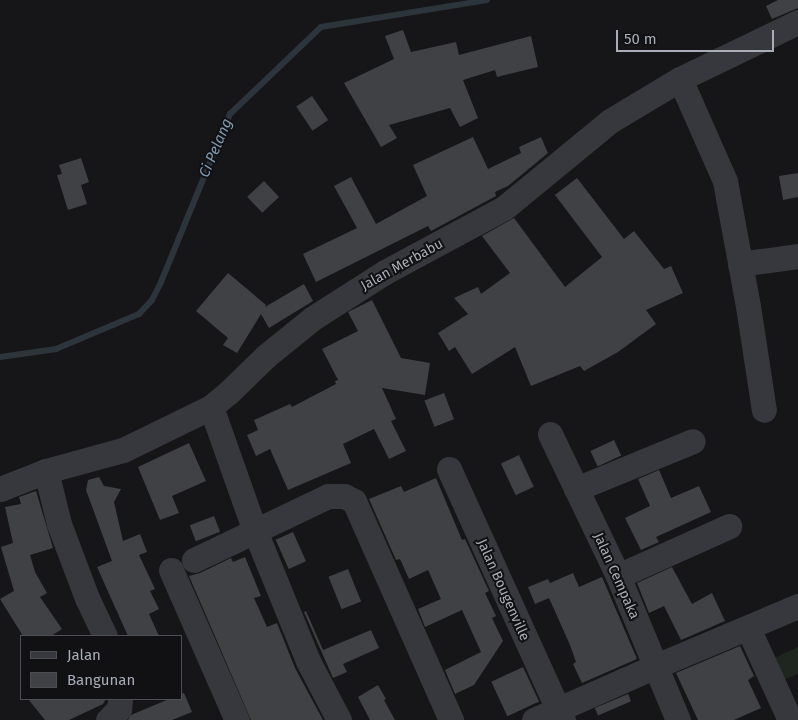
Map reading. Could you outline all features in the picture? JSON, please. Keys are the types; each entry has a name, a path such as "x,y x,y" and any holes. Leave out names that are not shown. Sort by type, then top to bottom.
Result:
{"street":[{"name":"Jalan Merbabu","path":"0,489 46,471 123,450 211,407 230,392 266,356 313,318 385,272 504,208 610,121 680,79 798,22"},
{"path":"680,79 725,181 764,410"},
{"path":"740,264 798,256"},
{"path":"211,407 255,531 308,661 339,720"},
{"name":"Jalan Cempaka","path":"550,434 618,576 678,720"},
{"path":"576,489 693,442"},
{"name":"Jalan Bougenville","path":"449,470 560,715"},
{"path":"46,471 59,524 87,598 105,635"},
{"path":"194,560 328,496 344,496 354,501 451,720"},
{"path":"618,576 729,526"},
{"path":"171,570 237,720"},
{"path":"534,720 560,715 656,666 798,606"},
{"path":"748,628 790,720"},
{"path":"108,720 119,709 120,700"}],"shaded area":[{"path":"798,647 798,674 780,681 772,659"}],"building":[{"path":"778,0 798,0 798,8 772,19 766,6"},
{"path":"403,30 411,52 456,42 459,55 531,36 538,67 497,77 495,70 463,80 478,118 460,127 450,108 389,125 397,138 381,147 344,83 394,59 385,36"},
{"path":"312,96 328,120 312,131 296,107"},
{"path":"473,137 488,169 521,153 519,147 541,137 548,153 508,186 495,192 496,196 431,231 428,226 316,282 303,254 357,228 334,186 351,177 376,224 427,196 413,165"},
{"path":"81,158 89,182 81,185 87,204 68,210 57,175 62,174 59,165"},
{"path":"798,173 798,197 783,200 779,176"},
{"path":"577,178 624,239 634,231 664,269 671,266 683,293 646,310 656,324 618,352 584,371 580,366 531,386 515,347 472,374 455,347 449,351 438,333 468,314 454,298 478,287 481,294 510,273 482,236 514,218 565,287 602,257 555,195"},
{"path":"264,181 279,197 262,213 247,197"},
{"path":"228,273 266,305 265,307 304,284 313,301 269,328 261,314 237,353 223,345 228,338 196,311"},
{"path":"372,300 401,358 430,363 425,395 382,388 396,419 391,421 406,451 389,459 374,429 343,444 351,463 288,490 270,449 256,456 247,435 258,430 254,420 290,404 292,407 336,384 335,381 338,380 322,349 358,331 348,312"},
{"path":"444,393 454,419 434,427 424,401"},
{"path":"614,440 621,455 598,466 590,451"},
{"path":"189,443 206,481 172,496 179,513 160,520 138,467"},
{"path":"519,455 534,487 516,495 501,463"},
{"path":"659,470 671,498 699,486 711,512 656,537 659,542 641,550 625,518 650,506 638,479"},
{"path":"99,477 104,486 121,489 114,502 123,541 140,534 147,552 139,555 155,589 150,591 159,609 149,614 159,635 128,635 97,567 112,561 86,490 88,480"},
{"path":"436,478 462,540 465,539 489,591 485,593 496,616 492,618 503,641 474,685 455,694 445,670 481,652 462,610 425,627 418,609 441,599 428,570 409,579 400,559 396,560 369,499 401,486 404,492"},
{"path":"36,491 53,548 30,555 35,572 47,593 40,597 62,629 53,635 22,635 0,599 14,591 1,547 13,543 5,507 21,504 19,497"},
{"path":"214,516 220,532 196,541 190,525"},
{"path":"293,532 306,561 289,569 276,540"},
{"path":"245,557 261,596 254,598 267,627 277,623 295,668 323,720 251,720 189,576 200,573 231,558 233,562"},
{"path":"672,567 692,604 712,593 725,621 681,640 664,606 649,613 637,583"},
{"path":"348,569 361,601 342,609 329,577"},
{"path":"573,573 579,587 602,577 637,659 582,683 573,664 576,662 570,645 549,598 535,604 528,587 548,579 550,583"},
{"path":"306,611 323,650 371,630 379,648 343,664 347,672 333,678 304,612"},
{"path":"740,646 754,676 748,680 761,708 734,720 698,720 676,673"},
{"path":"523,667 539,701 507,716 491,682"},
{"path":"378,685 395,720 370,720 358,697"},
{"path":"184,693 192,712 172,720 128,720 131,715 167,700 182,700 182,694"},
{"path":"628,694 631,701 598,715 595,708"},
{"path":"29,700 105,700 103,704 69,720 45,720"}],"waterway":[{"name":"Ci Pelang","path":"0,357 56,349 139,314 152,300 161,282 230,114 321,27 487,0"}]}
